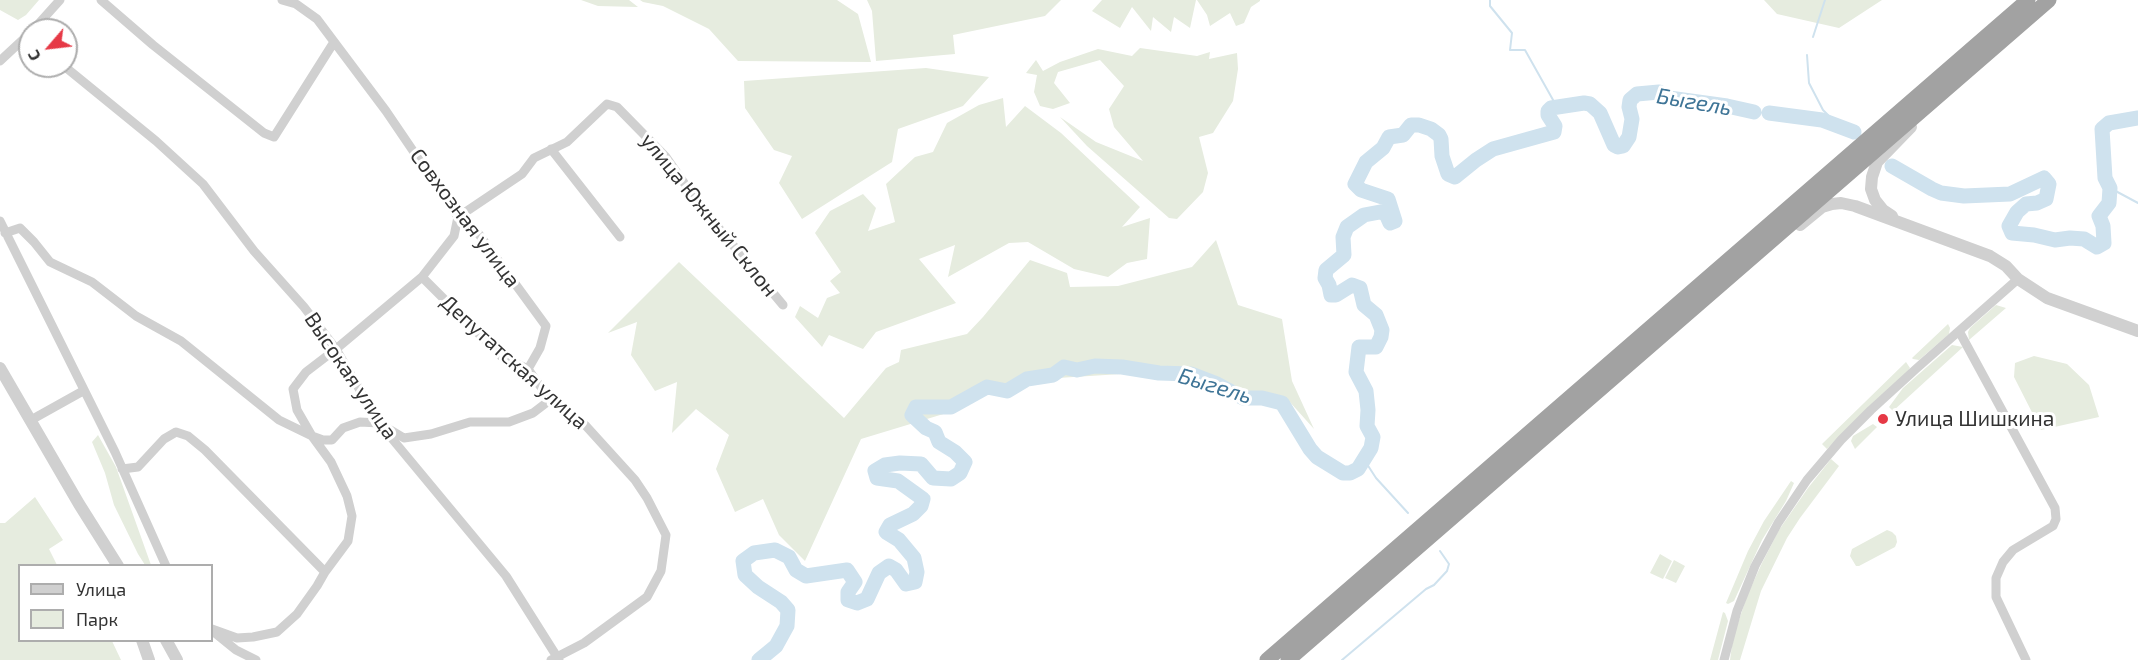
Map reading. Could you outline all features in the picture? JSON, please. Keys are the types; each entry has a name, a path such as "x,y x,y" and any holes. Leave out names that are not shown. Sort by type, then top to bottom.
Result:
{"highway":[{"path":"1267,660 2028,0"},
{"path":"1288,660 2049,0"}],"street":[{"path":"44,18 60,0"},
{"path":"101,0 171,59 264,133 274,138 334,42"},
{"name":"Совхозная улица","path":"282,0 296,4 317,19 386,111 458,217 478,233 546,326 540,348 528,369"},
{"path":"0,61 18,45"},
{"name":"Высокая улица","path":"78,77 203,183 254,251 304,307 336,349 379,423 506,576 556,659"},
{"path":"1902,224 1883,210 1875,200 1871,189 1877,162 1948,88"},
{"name":"улица Южный Склон","path":"551,149 567,142 607,104 617,107 666,157 701,207 783,305"},
{"path":"213,629 237,638 253,638 278,632 297,614 348,541 352,516 347,496 331,462 297,410 293,389 306,372 422,277 454,236 458,217 522,174 534,158 551,149 620,237"},
{"path":"1765,247 1793,231 1822,207 1841,203 1855,206 1990,256 2006,266 2018,279 2047,298 2138,331"},
{"path":"0,221 122,469 165,564"},
{"path":"5,233 20,228 50,262 92,282 136,316 181,341 279,420 312,436 332,440"},
{"name":"Депутатская улица","path":"422,277 501,356 528,369 550,399 586,426 635,480 666,535 661,572 647,597 584,643 556,659"},
{"path":"1724,660 1737,611 1755,566 1778,523 1807,480 1841,440 1871,410 2018,279"},
{"path":"1959,331 2055,508 2056,519 2053,526 2013,550 2003,562 1996,578 1996,597 2026,660"},
{"path":"0,368 117,564"},
{"path":"31,420 83,391"},
{"path":"331,462 332,440 343,428 360,422 379,423 404,438 431,434 470,422 509,422 533,413 550,399"},
{"path":"122,469 138,467 164,439 176,432 188,436 205,450 325,572"},
{"path":"79,504 107,564"},
{"path":"213,630 236,650 256,660"},
{"path":"143,642 149,660"},
{"path":"167,642 177,660"}],"green space":[{"path":"0,0 39,0 26,15 18,20 0,10"},
{"path":"581,0 629,0 638,7 598,6"},
{"path":"640,0 837,0 858,14 871,62 738,61 709,29 663,6"},
{"path":"867,0 1061,0 1045,16 953,35 955,54 876,61 872,11"},
{"path":"1102,0 1196,0 1190,28 1174,17 1171,32 1153,17 1151,31 1132,7 1120,28 1092,11"},
{"path":"1197,0 1260,1 1251,7 1244,23 1236,26 1230,13 1210,26 1207,15"},
{"path":"1764,0 1882,0 1839,28 1777,14"},
{"path":"1140,48 1197,56 1210,52 1209,59 1237,53 1238,69 1233,101 1213,133 1199,137 1208,173 1203,192 1177,219 1169,218 1087,146 1060,117 1096,142 1143,161 1114,127 1109,109 1124,86 1100,60 1058,72 1054,83 1070,103 1053,109 1040,106 1034,92 1037,75 1026,73 1036,60 1043,71 1060,62 1098,49 1132,56"},
{"path":"926,68 989,77 963,106 898,129 892,162 802,219 779,183 792,156 774,150 745,108 744,81"},
{"path":"1003,98 1006,127 1025,106 1061,133 1140,207 1122,227 1150,218 1147,259 1127,263 1108,277 1074,269 1028,242 1009,243 948,277 955,245 919,259 956,303 876,332 863,349 829,335 822,347 795,317 800,306 818,318 827,298 840,293 830,281 841,272 815,233 830,211 863,194 876,208 868,231 895,222 886,184 915,157 933,152 947,123 979,105"},
{"path":"1216,240 1238,305 1282,319 1292,381 1314,429 1288,400 1250,397 1137,373 1042,379 981,394 950,412 861,439 805,561 779,535 763,499 735,512 716,469 729,435 696,409 672,433 677,382 655,391 631,355 637,322 608,333 679,262 844,418 886,368 899,362 901,350 967,334 1030,260 1067,273 1070,287 1118,286 1192,267"},
{"path":"1996,305 2006,308 1969,340 1970,328"},
{"path":"1948,324 1949,334 1919,360 1912,358"},
{"path":"1952,345 1963,347 1893,411 1889,407 1903,388"},
{"path":"2034,356 2067,364 2089,385 2099,417 2041,430 2014,377 2015,363"},
{"path":"1906,362 1910,368 1908,371 1827,449 1822,444"},
{"path":"1873,424 1877,427 1855,449 1851,441 1853,436"},
{"path":"98,435 116,467 151,564 144,564 138,554 114,505 105,473 92,442"},
{"path":"1831,459 1839,466 1787,538 1761,591 1740,660 1730,660 1733,638 1747,596 1762,563 1779,530"},
{"path":"1791,481 1794,483 1786,501 1762,540 1734,601 1726,603 1748,551 1764,521"},
{"path":"35,497 63,540 49,549 56,564 18,564 18,642 112,642 121,660 0,660 0,523 5,523"},
{"path":"1887,530 1896,536 1895,547 1856,566 1850,556 1852,549"},
{"path":"1660,554 1672,561 1663,579 1650,573"},
{"path":"1674,560 1685,566 1676,583 1665,578"},
{"path":"1723,612 1728,621 1718,660 1710,660"}],"waterway":[{"path":"1490,0 1490,6 1512,33 1510,50 1525,50 1557,107"},
{"path":"1813,37 1825,0"},
{"path":"1807,55 1809,83 1823,110 1840,127"},
{"name":"Быгель","path":"759,660 776,646 787,626 788,610 745,575 743,561 754,553 775,550 789,557 796,570 806,576 847,570 855,582 848,592 848,600 857,603 867,599 879,573 889,566 896,570 906,584 915,582 917,572 914,558 899,540 886,532 890,525 913,514 921,506 923,499 898,481 877,478 875,471 885,465 921,464 933,478 951,479 960,473 965,462 955,452 939,442 935,432 926,428 912,415 916,407 951,407 987,387 1007,391 1027,379 1053,375 1064,367 1077,370 1095,366 1122,367 1159,373 1191,374 1217,384 1243,398 1262,398 1282,403 1317,457 1343,473 1350,473 1358,469 1371,448 1373,437 1367,426 1366,391 1356,372 1359,347 1376,347 1382,330 1376,315 1364,305 1360,288 1352,285 1336,295 1331,295 1325,278 1326,270 1344,255 1343,237 1347,227 1364,215 1380,212 1386,214 1390,223 1395,221 1388,199 1361,190 1355,184 1366,162 1383,148 1389,137 1403,135 1411,125 1431,129 1441,139 1442,156 1448,174 1455,177 1493,149 1554,132 1555,126 1548,115 1551,108 1590,104 1600,113 1614,145 1618,147 1623,146 1629,137 1632,119 1630,100 1637,94 1659,92 1669,98 1754,112"},
{"name":"Быгель","path":"1769,113 1822,120 1854,132"},
{"name":"Быгель","path":"1892,166 1941,193 1964,196 2010,194 2044,178 2049,184 2046,199 2026,204 2017,212 2009,226 2012,233 2055,240 2084,239 2097,247 2104,243 2103,226 2099,216 2109,203 2110,188 2105,178 2102,129 2109,123 2138,118"},
{"path":"2110,188 2138,203"},
{"path":"1365,461 1376,478 1408,513"},
{"path":"1342,660 1426,589 1434,585 1447,571 1449,564 1440,551"}],"place":[{"name":"Улица Шишкина","path":"1883,419"}]}
